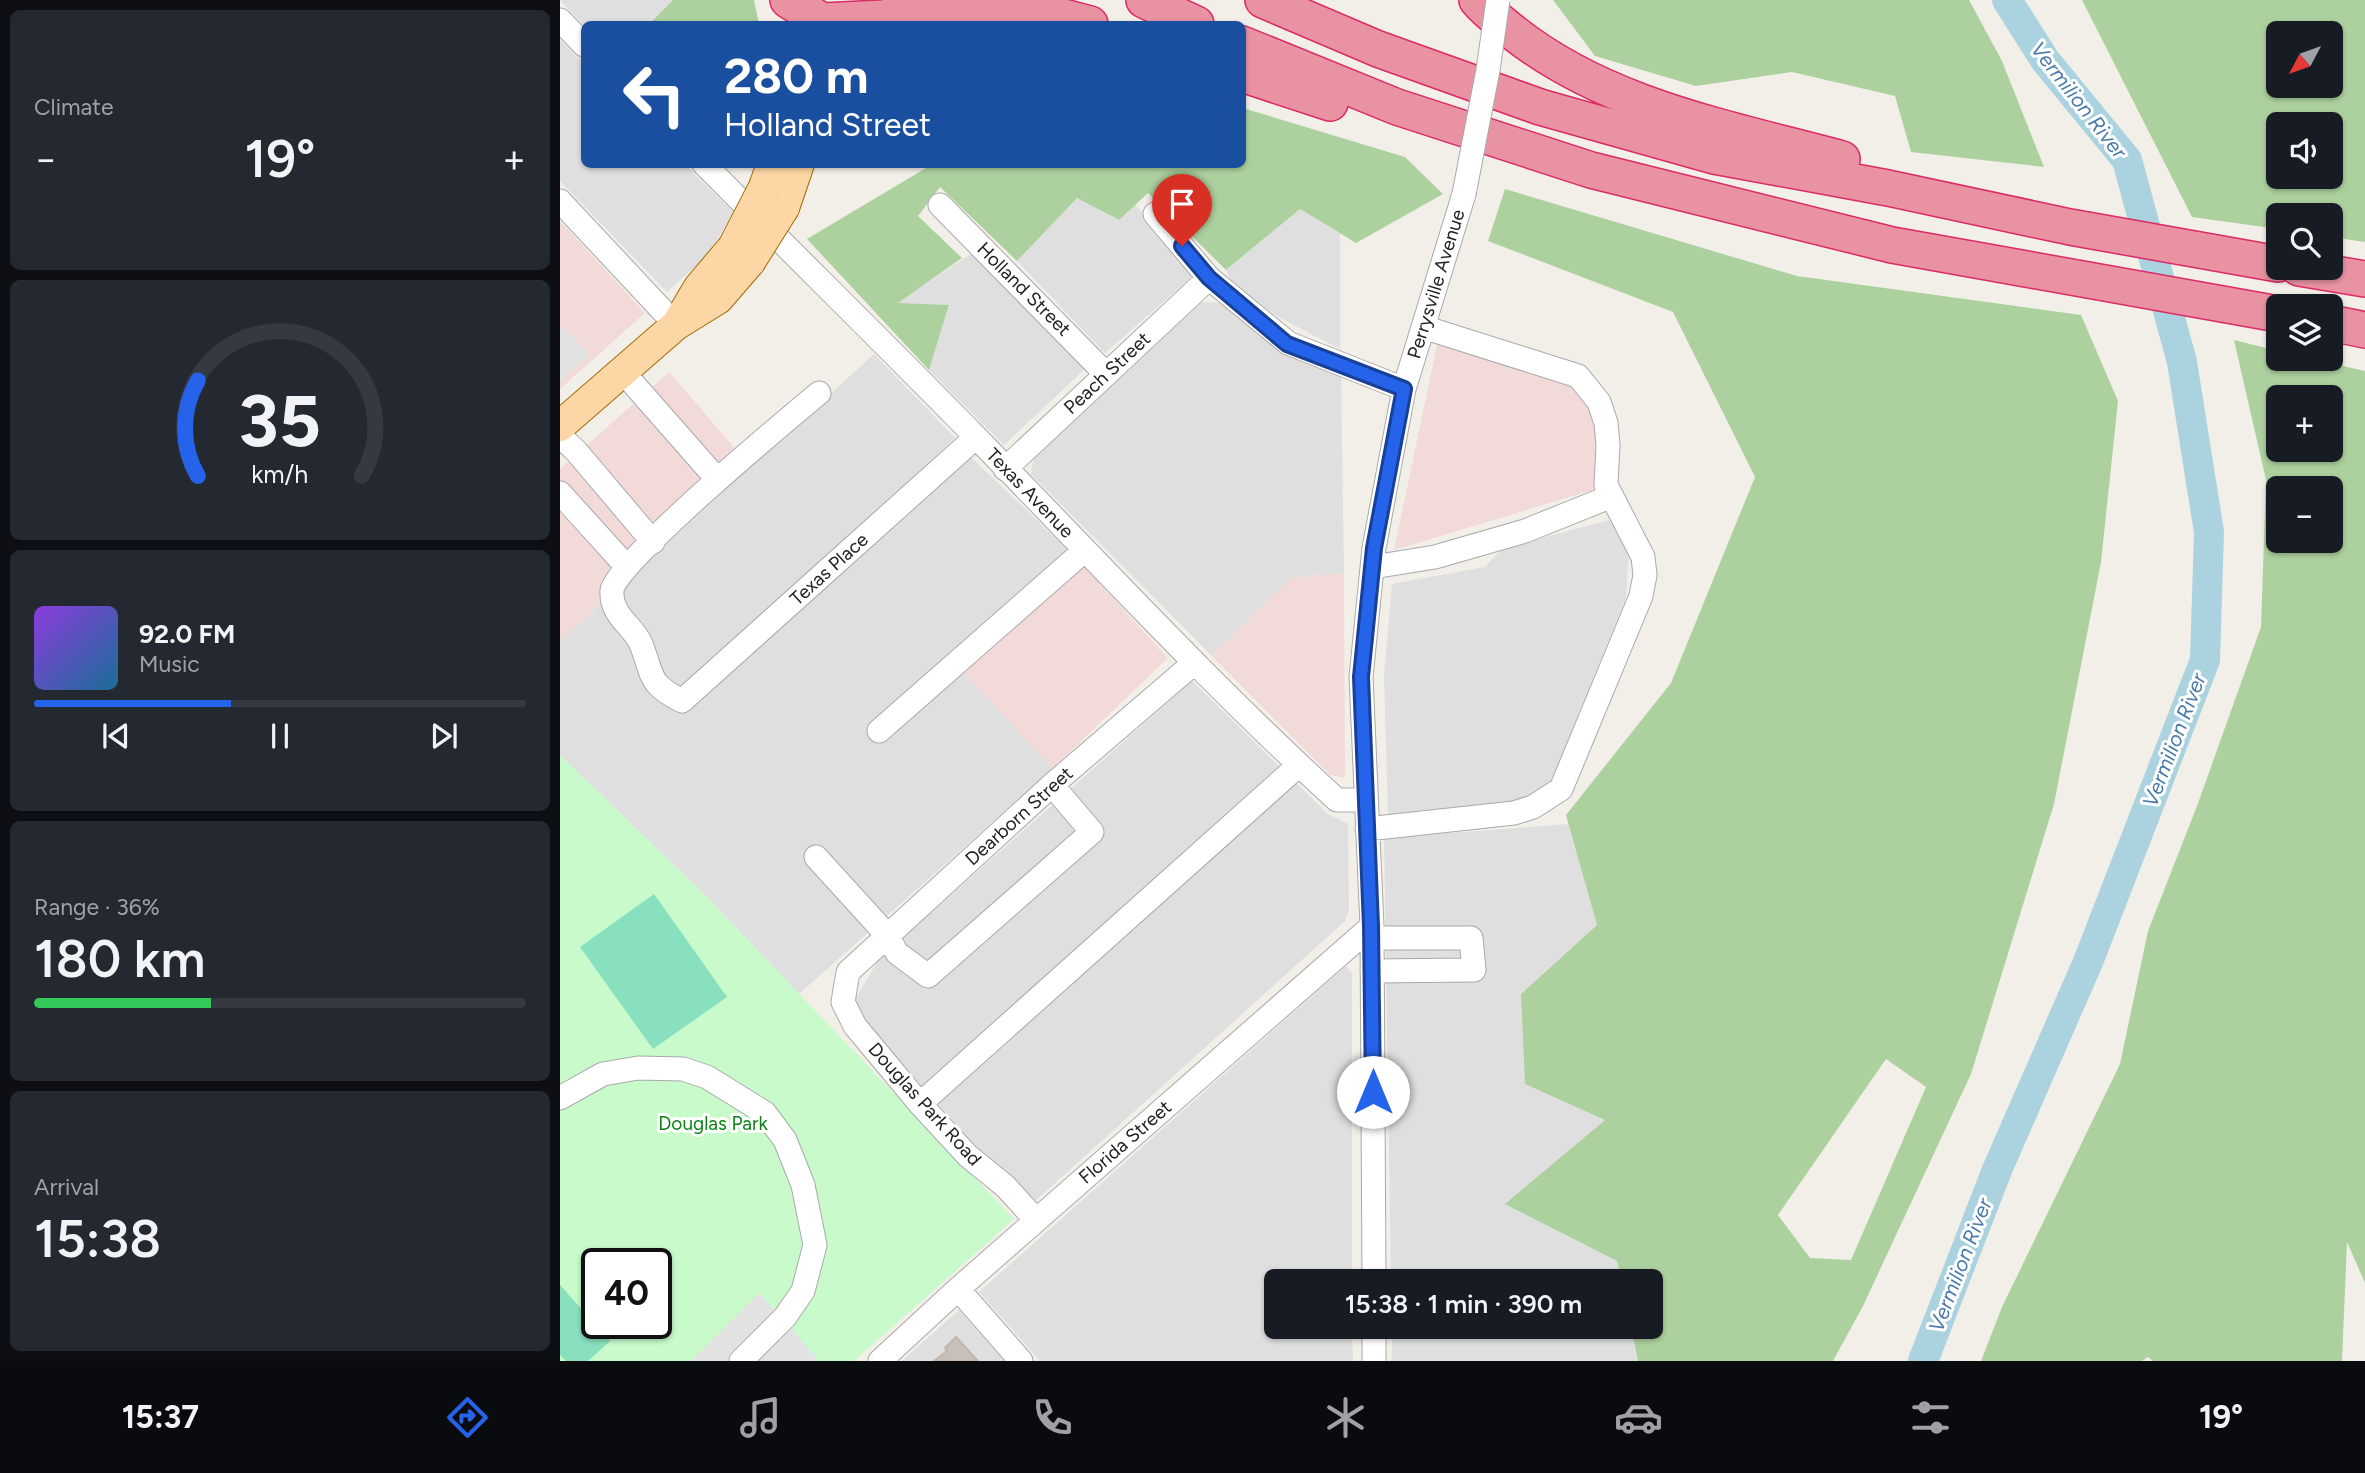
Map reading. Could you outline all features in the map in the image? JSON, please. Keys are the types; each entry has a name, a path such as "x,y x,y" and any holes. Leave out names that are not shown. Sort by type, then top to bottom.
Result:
{"highway":[{"path":"1144,0 1190,21"},
{"path":"1263,0 1378,49 1540,107 1714,156 1887,179"},
{"path":"1477,0 1529,45 1591,82 1680,115 1887,179 2070,227 2266,262"},
{"path":"810,11 880,21 934,8 987,4 1041,11 1079,21"},
{"path":"1246,46 1396,107 1591,170 1892,245 2266,312"},
{"path":"1246,75 1584,186 1672,209 1827,241 1892,245"},
{"path":"2343,275 2365,279"},
{"path":"2343,325 2365,330"}],"main road":[{"path":"560,426 676,325 718,299 773,187 794,168"}],"street":[{"name":"Perrysville Avenue","path":"1374,1269 1372,971 1361,677 1373,567 1404,389 1464,194 1488,70 1497,0"},
{"path":"560,20 581,42"},
{"name":"Texas Avenue","path":"708,168 976,437 1194,663 1299,765 1337,800 1365,800"},
{"path":"560,201 676,325"},
{"name":"Holland Street","path":"940,205 1106,374"},
{"path":"1155,214 1209,278 1287,344 1404,389"},
{"name":"Peach Street","path":"1005,469 1209,278"},
{"path":"1367,829 1514,813 1533,807 1561,789 1643,586 1643,557 1606,485 1606,423 1599,402 1578,376 1423,327"},
{"path":"623,372 717,479"},
{"path":"560,493 627,567 717,479 819,393"},
{"path":"560,436 578,453 653,542"},
{"name":"Texas Place","path":"627,567 612,586 612,603 630,631 640,641 653,679 659,688 682,701 976,437"},
{"path":"1373,567 1435,557 1525,531 1612,496"},
{"path":"879,731 1085,550"},
{"name":"Dearborn Street","path":"848,972 1052,785 1194,663"},
{"path":"920,1104 1299,765"},
{"path":"816,857 887,935 897,953 928,976 1092,832 1052,785"},
{"path":"1371,932 1471,938 1474,970 1372,971"},
{"name":"Florida Street","path":"880,1361 1036,1220 1371,932"},
{"name":"Douglas Park Road","path":"848,972 844,1002 855,1026 920,1104 968,1156 1005,1186 1036,1220"},
{"path":"560,1098 603,1074 638,1068 683,1069 707,1077 765,1113 785,1140 803,1185 815,1245 803,1291 785,1317 741,1361"},
{"path":"958,1289 1021,1361"},
{"path":"1374,1339 1374,1361"}],"shaded area":[{"path":"560,0 673,0 652,21 581,23"},
{"path":"560,40 581,61 581,168 688,168 733,212 710,253 667,292 560,181"},
{"path":"1077,197 1118,220 1135,204 1195,274 1105,353 1017,261"},
{"path":"1300,209 1340,234 1340,349 1278,317 1233,284 1226,270"},
{"path":"560,221 645,313 560,389"},
{"path":"974,252 1086,368 1004,445 929,370 949,306 897,303"},
{"path":"1197,302 1223,303 1341,373 1344,573 1291,578 1212,656 1031,474 1034,455"},
{"path":"560,326 590,354 560,383"},
{"path":"1437,345 1568,382 1595,416 1596,489 1394,550"},
{"path":"874,354 955,438 671,702 970,456 1076,558 955,664 1053,768 799,994 705,895 560,755 560,640"},
{"path":"669,372 751,467 560,640 560,469"},
{"path":"1609,520 1629,546 1626,598 1549,786 1517,802 1388,817 1384,675 1392,584 1485,567 1502,549"},
{"path":"1076,558 1168,658 1053,768 955,664"},
{"path":"1344,573 1345,778 1330,775 1212,656 1291,578"},
{"path":"1192,681 1328,814 1348,824 1349,910 1345,921 1033,1203 967,1137 862,1018 853,1003 879,959"},
{"path":"1569,824 1597,925 1521,994 1606,1120 1506,1204 1617,1261 1619,1269 1391,1269 1384,838"},
{"path":"1346,966 1352,973 1352,1269 1264,1269 1264,1339 1352,1339 1353,1361 1040,1361 979,1292"},
{"path":"759,1293 818,1359 816,1361 691,1361"},
{"path":"959,1310 1004,1361 902,1361"},
{"path":"1392,1339 1633,1339 1638,1361 1392,1361"}],"green space":[{"path":"673,0 754,0 758,21 652,21"},
{"path":"1553,0 1969,0 2002,61 2044,167 1911,152 1895,96 1792,72 1696,86 1595,56"},
{"path":"2082,0 2365,0 2365,242 2343,239 2343,203 2266,203 2266,227 2192,217"},
{"path":"1246,109 1405,157 1443,194 1356,243 1300,209 1226,270 1148,193 1119,220 1077,198 1017,261 940,187 918,216 962,258 898,303 949,305 929,370 807,239 926,168 1246,168"},
{"path":"1505,189 1797,276 2081,315 2118,401 2101,562 2054,804 1971,1074 1863,1306 1833,1361 1638,1361 1633,1339 1663,1339 1663,1269 1619,1269 1617,1261 1505,1204 1605,1120 1525,1084 1521,994 1597,925 1566,815 1671,683 1755,477 1673,312 1488,241","holes":["1886,1059 1926,1087 1851,1260 1810,1258 1778,1215"]},
{"path":"2234,340 2266,348 2266,371 2343,371 2343,366 2365,371 2365,1283 2347,1242 2342,1361 2153,1361 2148,1357 2142,1361 1981,1361 2002,1307 2120,1064 2148,931 2197,806 2261,627 2266,480"},
{"name":"Douglas Park","path":"560,755 705,895 1014,1219 854,1361 560,1361"},
{"path":"654,894 727,997 653,1049 580,947"},
{"path":"560,1285 581,1309 581,1339 610,1341 588,1361 566,1361 560,1355"}],"building":[{"path":"956,1337 978,1361 934,1361 947,1351 945,1348"}],"waterway":[{"name":"Vermilion River","path":"1923,1361 1997,1170 2088,962 2205,660 2209,532 2182,362 2127,160 2045,60 2007,0"}],"route":[{"path":"1182,246 1209,278 1287,344 1404,389 1374,548 1361,677 1371,926 1373,1092"}]}
